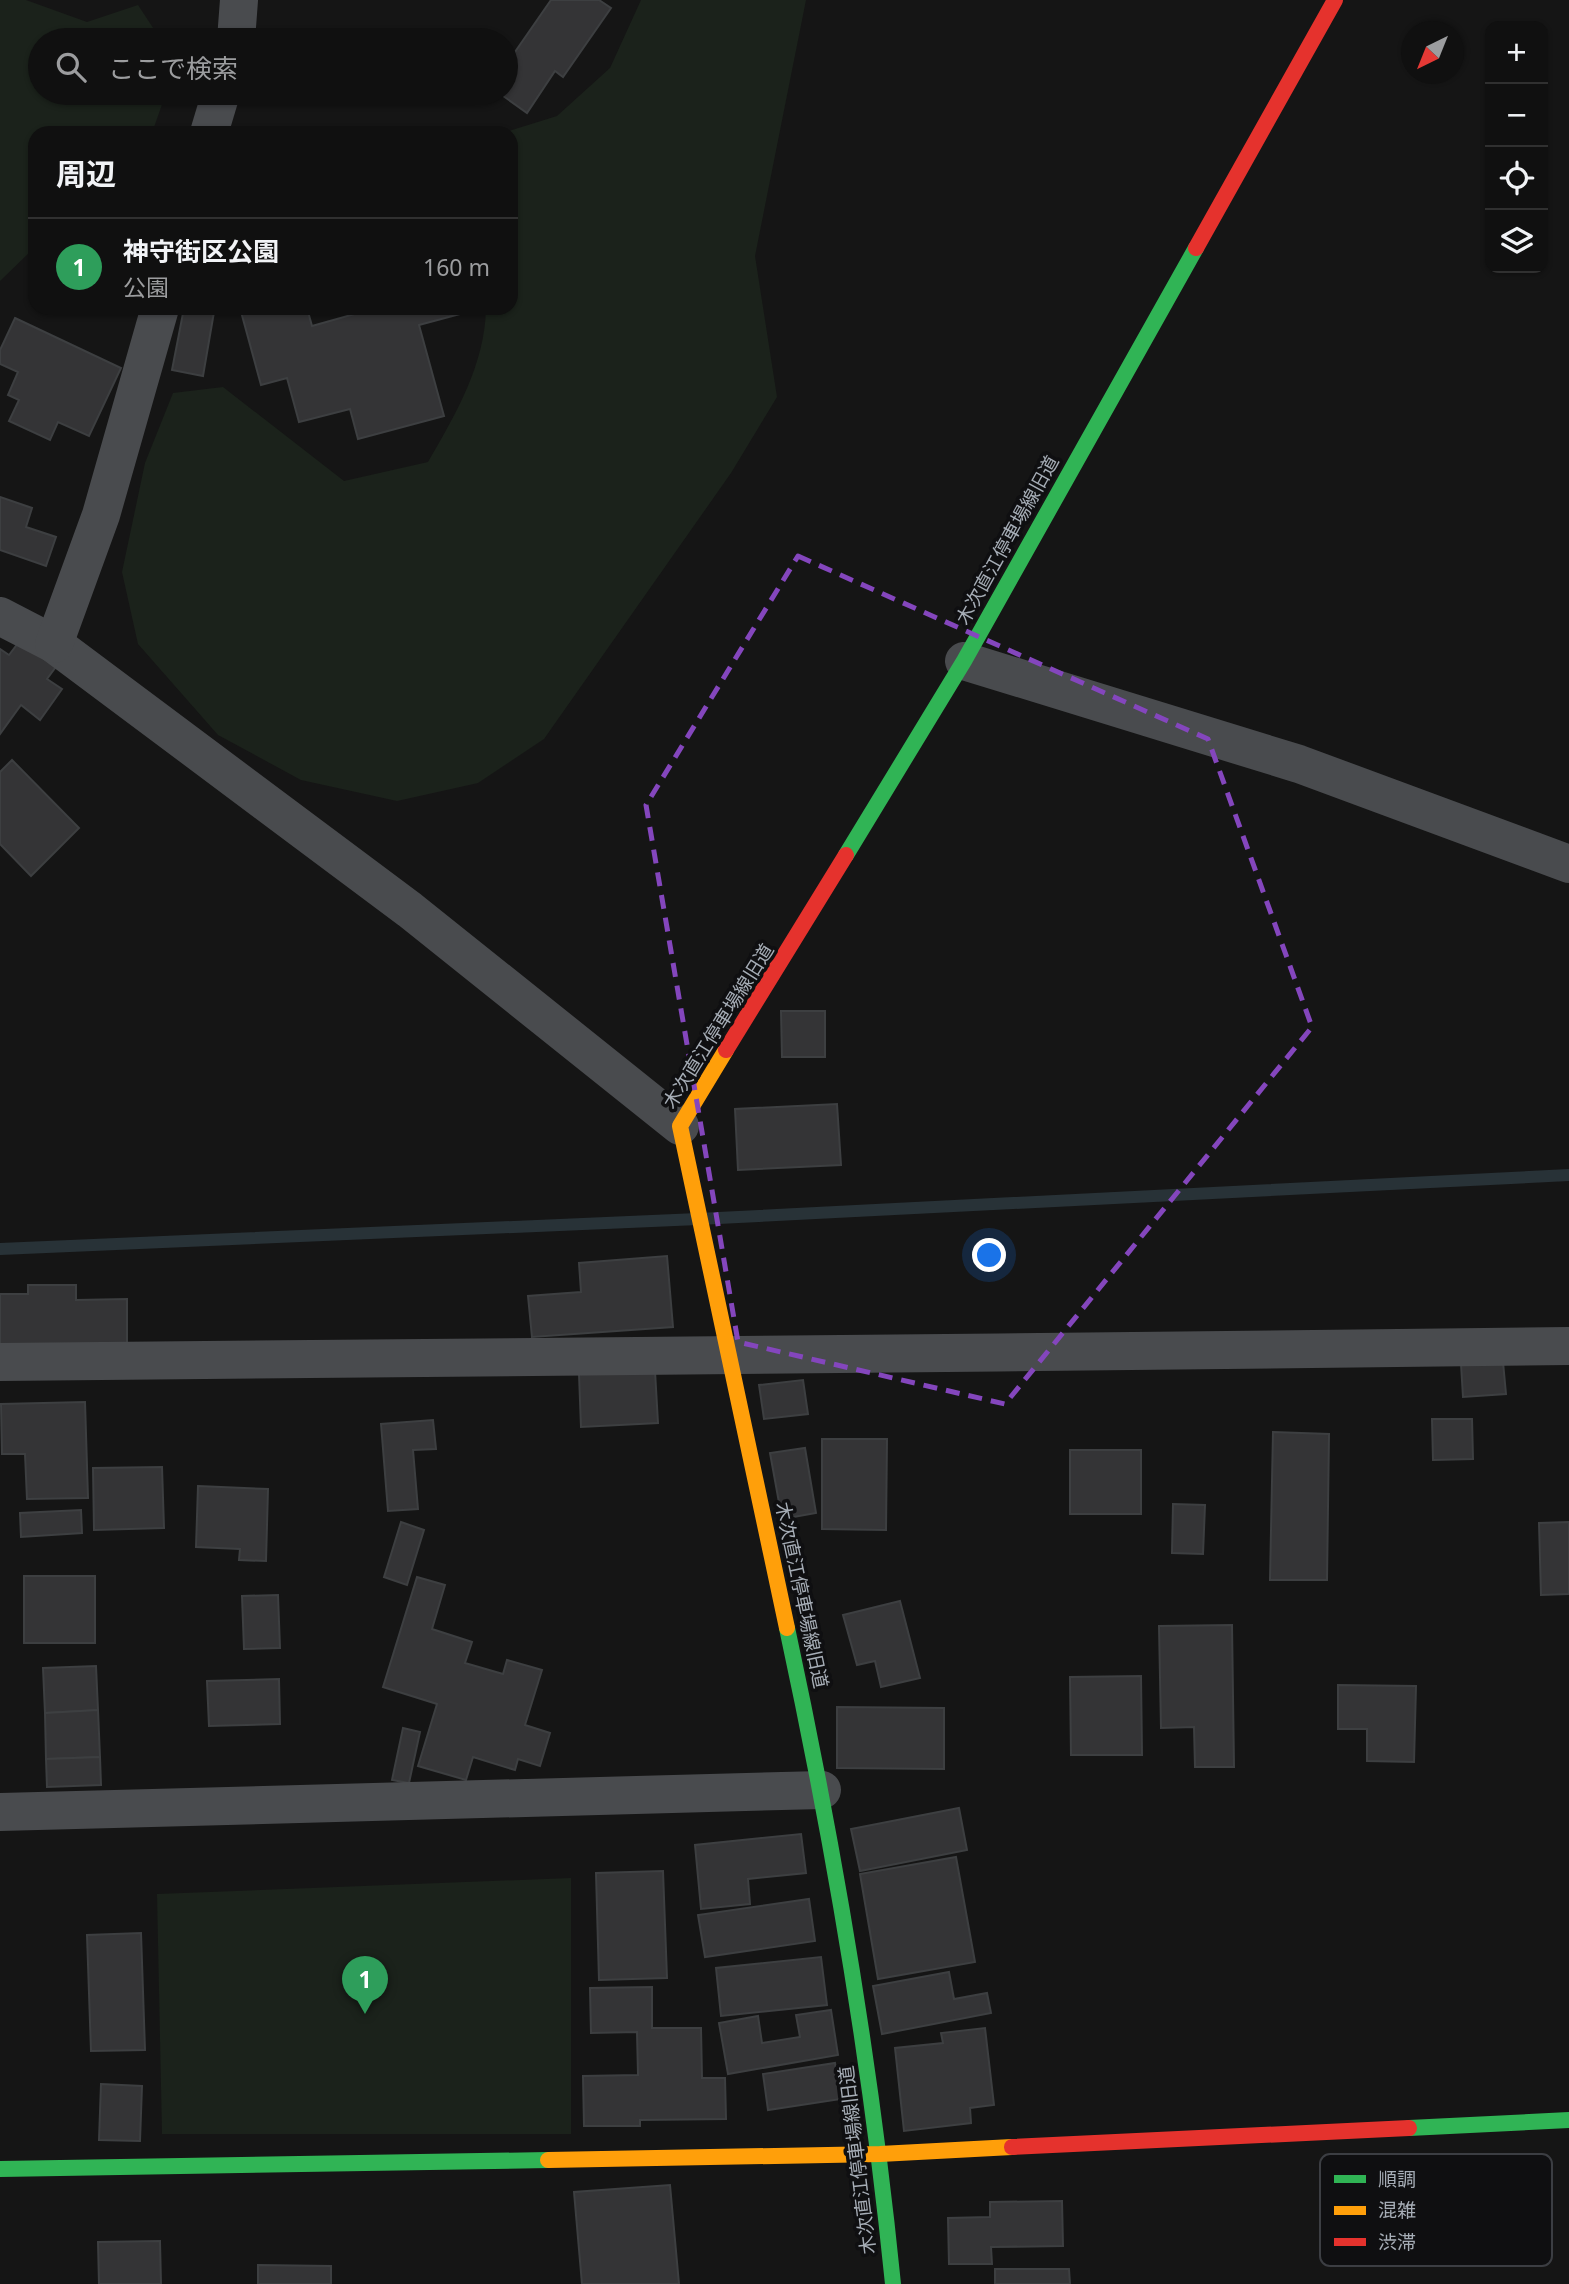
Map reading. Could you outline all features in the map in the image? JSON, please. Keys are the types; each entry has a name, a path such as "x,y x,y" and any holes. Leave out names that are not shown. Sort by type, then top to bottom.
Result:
{"street":[{"path":"237,28 239,0"},
{"name":"木次直江停車場線旧道","path":"893,2284 880,2154 854,1972 822,1790 680,1126 964,661 1335,0"},
{"path":"211,126 217,105"},
{"path":"54,644 101,515 158,315"},
{"path":"0,616 54,644 410,910 680,1126"},
{"path":"964,661 1298,764 1569,864"},
{"path":"0,1362 466,1360 729,1354 1569,1346"},
{"path":"0,1812 822,1790"},
{"path":"0,2169 880,2154 1569,2120"}],"highlighted area":[{"path":"798,556 1208,739 1312,1027 1005,1404 738,1342 646,805"}],"shaded area":[{"path":"0,0 26,0 87,22 138,5 153,28 28,28 28,105 162,105 154,126 28,126 28,254 0,281"},
{"path":"641,0 806,0 755,256 777,397 731,473 544,739 478,783 397,801 301,780 218,735 138,644 122,572 145,463 173,393 223,387 344,481 428,462 449,426 475,369 485,315 518,315 518,128 557,116 610,68"},
{"path":"571,1878 571,2134 162,2134 157,1894"}],"building":[{"path":"551,0 599,0 611,8 563,77 555,71 527,113 516,105 518,105 518,48"},
{"path":"183,315 213,315 203,376 172,370"},
{"path":"242,315 309,315 312,326 351,315 456,315 419,325 444,416 358,439 350,409 299,422 287,378 261,385"},
{"path":"15,318 121,368 89,436 58,422 50,440 9,421 19,400 8,395 18,372 0,364 0,350"},
{"path":"0,497 32,508 26,527 56,537 46,566 0,550"},
{"path":"22,638 58,664 47,679 62,689 40,720 21,705 0,734 0,649 9,655"},
{"path":"12,760 79,828 31,876 0,844 0,772"},
{"path":"781,1011 825,1011 825,1057 782,1057"},
{"path":"837,1104 841,1165 738,1170 735,1109"},
{"path":"667,1256 673,1327 532,1337 528,1296 581,1292 579,1263"},
{"path":"28,1285 76,1285 76,1300 127,1299 127,1345 0,1345 0,1294 28,1294"},
{"path":"1503,1362 1506,1394 1463,1397 1461,1364"},
{"path":"655,1371 658,1423 581,1427 579,1374"},
{"path":"803,1380 808,1414 764,1419 759,1385"},
{"path":"85,1402 88,1498 27,1499 25,1454 2,1454 1,1404"},
{"path":"1432,1419 1472,1419 1473,1459 1433,1460"},
{"path":"433,1420 436,1449 413,1450 418,1509 388,1511 381,1424"},
{"path":"1273,1432 1329,1434 1327,1580 1270,1580"},
{"path":"822,1439 887,1439 886,1530 822,1529"},
{"path":"805,1448 816,1513 782,1519 770,1453"},
{"path":"1070,1450 1141,1450 1141,1514 1070,1514"},
{"path":"162,1467 164,1528 94,1530 93,1468"},
{"path":"198,1486 268,1489 266,1561 239,1560 240,1549 196,1547"},
{"path":"1173,1504 1205,1505 1203,1554 1172,1553"},
{"path":"81,1510 82,1533 21,1537 20,1513"},
{"path":"401,1522 424,1530 407,1585 384,1577"},
{"path":"1569,1522 1569,1594 1541,1595 1539,1523"},
{"path":"24,1576 95,1576 95,1643 24,1643"},
{"path":"417,1577 445,1585 432,1629 472,1642 465,1663 503,1674 507,1660 542,1670 525,1725 550,1733 540,1766 518,1759 515,1770 473,1757 466,1780 418,1766 437,1704 383,1687"},
{"path":"278,1595 280,1648 244,1649 242,1596"},
{"path":"900,1601 920,1678 881,1687 875,1661 857,1665 843,1615"},
{"path":"1232,1625 1234,1767 1195,1767 1194,1727 1161,1728 1159,1626"},
{"path":"96,1666 98,1710 45,1713 43,1668"},
{"path":"1141,1676 1142,1755 1071,1755 1070,1677"},
{"path":"279,1679 280,1724 209,1726 207,1681"},
{"path":"1338,1685 1416,1686 1414,1762 1367,1761 1367,1729 1338,1729"},
{"path":"837,1707 944,1708 944,1769 837,1768"},
{"path":"98,1710 100,1757 46,1759 45,1713"},
{"path":"403,1728 420,1732 409,1783 392,1780"},
{"path":"100,1757 101,1785 47,1787 46,1759"},
{"path":"959,1808 967,1850 860,1871 851,1829"},
{"path":"801,1834 806,1873 748,1879 750,1904 701,1909 695,1845"},
{"path":"956,1857 975,1962 878,1979 860,1874"},
{"path":"663,1871 667,1978 599,1980 596,1873"},
{"path":"809,1899 815,1941 705,1957 698,1915"},
{"path":"141,1933 145,2050 91,2051 87,1935"},
{"path":"821,1957 827,2005 721,2016 716,1968"},
{"path":"949,1972 954,1999 987,1993 991,2013 882,2034 873,1986"},
{"path":"652,1987 652,2028 701,2028 702,2078 725,2078 726,2119 640,2120 640,2126 584,2126 583,2076 638,2075 637,2032 591,2033 590,1988"},
{"path":"831,2010 838,2055 728,2074 719,2023 758,2016 762,2043 800,2037 796,2015"},
{"path":"985,2028 994,2105 970,2108 971,2123 904,2131 895,2048 943,2043 941,2033"},
{"path":"835,2063 841,2099 768,2110 763,2074"},
{"path":"101,2084 142,2086 140,2141 99,2140"},
{"path":"670,2185 679,2284 582,2284 574,2192"},
{"path":"1062,2201 1063,2246 991,2247 992,2264 949,2264 948,2218 990,2217 990,2202"},
{"path":"160,2241 161,2284 99,2284 98,2242"},
{"path":"258,2265 331,2266 331,2284 258,2284"},
{"path":"995,2269 1069,2269 1070,2284 995,2284"}],"waterway":[{"path":"0,1249 698,1219 1569,1175"}],"traffic: fast":[{"path":"846,855 964,661 1196,248"},
{"path":"787,1628 849,1955 874,2119 893,2284"},
{"path":"1409,2128 1569,2120"},
{"path":"0,2169 548,2160"}],"traffic: slow":[{"path":"726,1050 680,1126 787,1628"},
{"path":"548,2160 880,2154 1012,2147"}],"traffic: jam":[{"path":"1196,248 1335,0"},
{"path":"726,1050 846,855"},
{"path":"1012,2147 1409,2128"}],"place":[{"name":"神守街区公園","path":"365,2014"}]}
